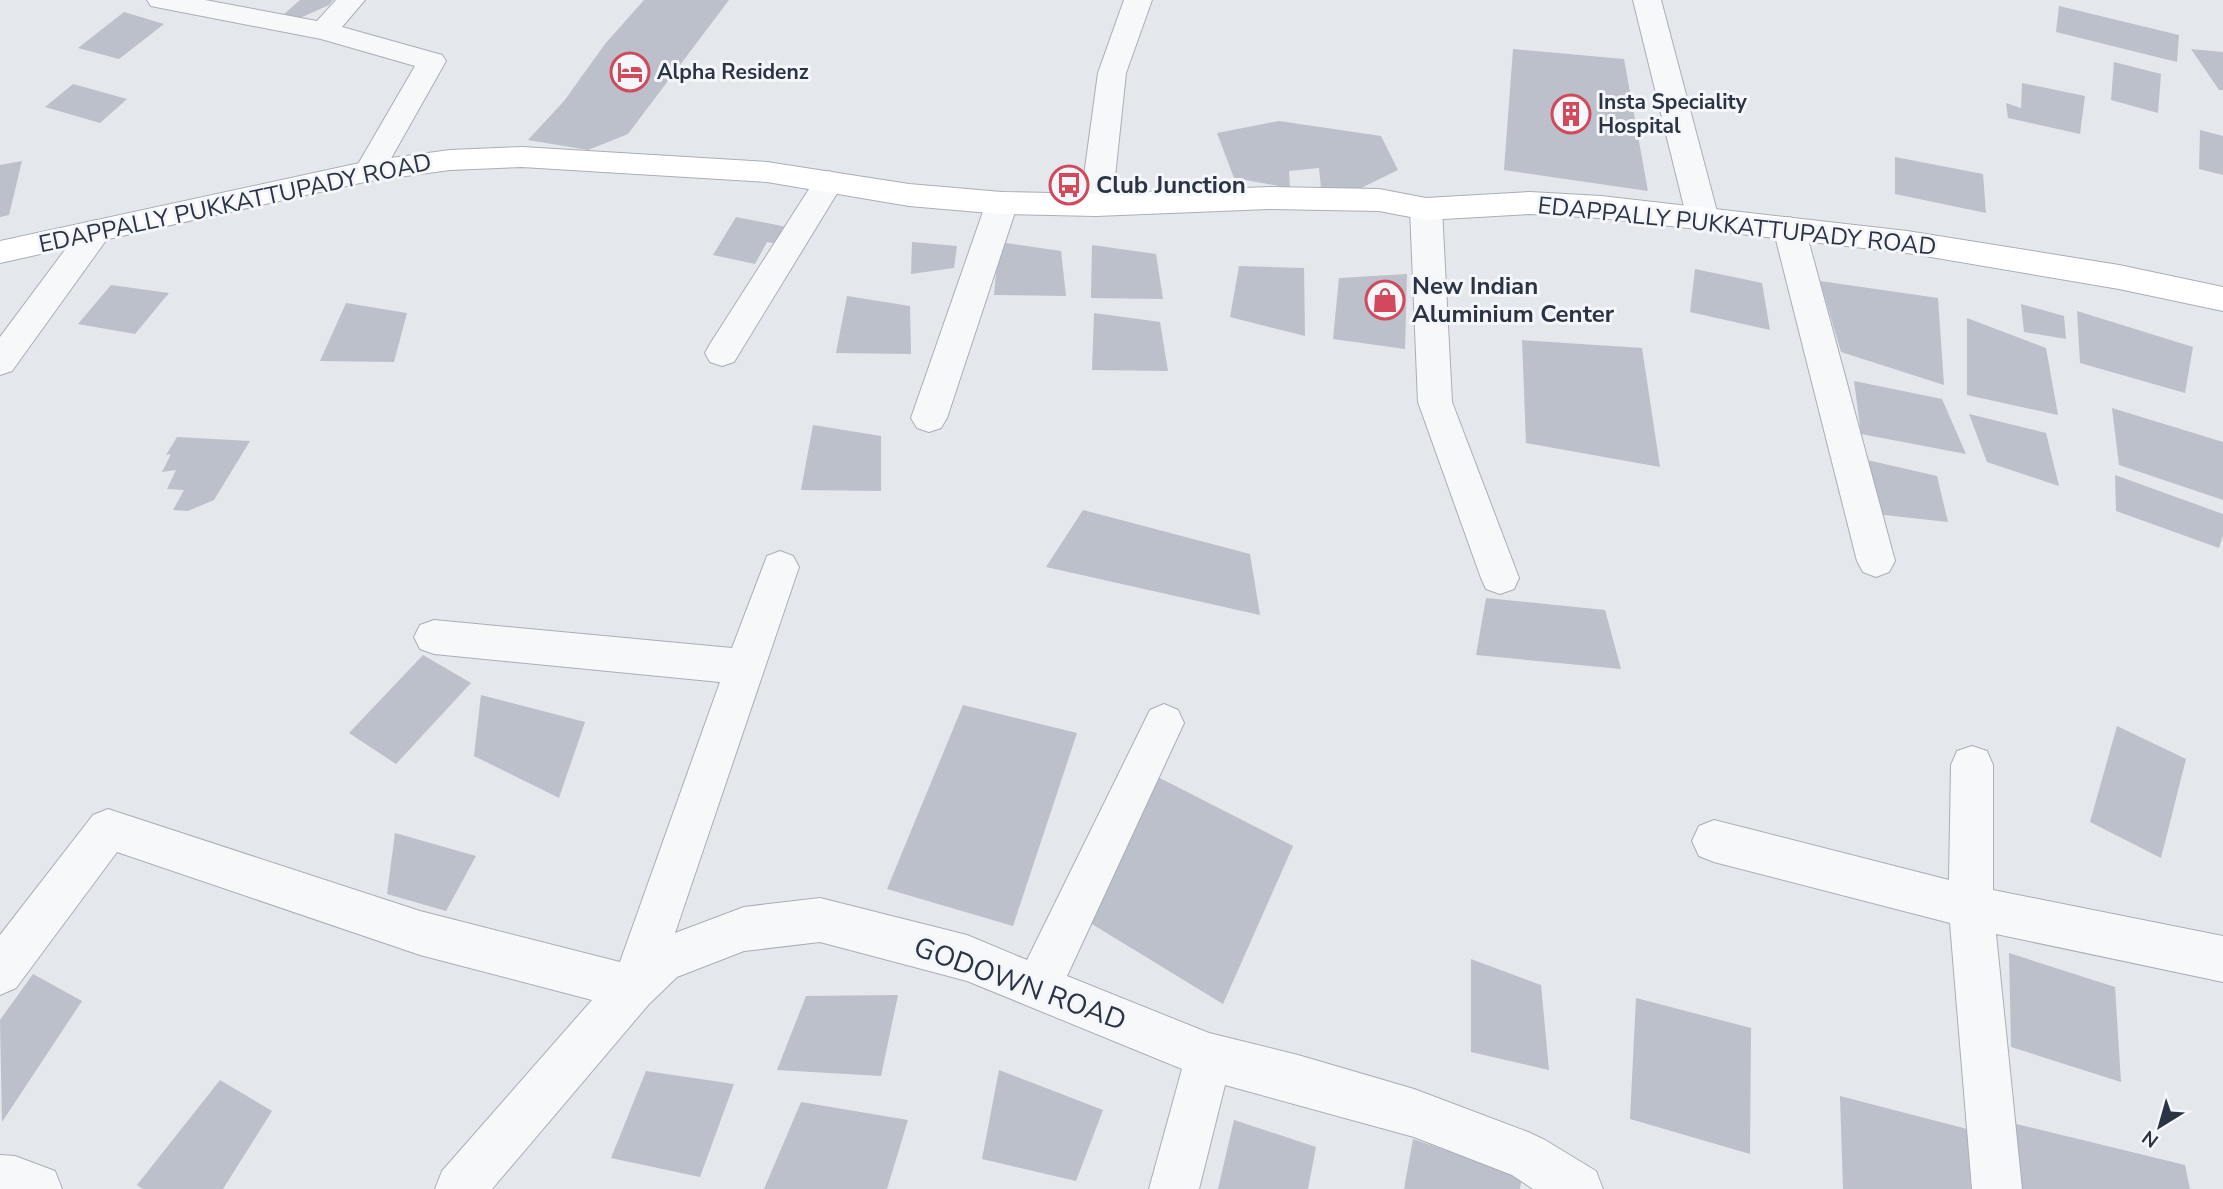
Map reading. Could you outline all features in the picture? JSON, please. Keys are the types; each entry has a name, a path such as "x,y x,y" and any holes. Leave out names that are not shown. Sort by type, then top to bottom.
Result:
{"main road":[{"name":"EDAPPALLY PUKKATTUPADY ROAD","path":"0,252 369,172 450,160 522,157 767,172 909,195 1002,203 1096,205 1297,199 1378,200 1426,209 1530,202 1906,242 2119,277 2223,299"}],"street":[{"path":"160,0 324,30 432,61 369,172"},
{"path":"324,30 351,0"},
{"path":"1096,205 1112,73 1138,0"},
{"path":"1647,0 1703,219"},
{"path":"722,353 830,183"},
{"path":"929,418 1002,203"},
{"path":"1426,209 1435,402 1500,578"},
{"path":"1788,228 1876,561"},
{"path":"0,362 96,231"},
{"path":"0,972 108,829 421,933 633,988 780,566"},
{"path":"434,637 744,667"},
{"path":"1038,987 1164,723"},
{"path":"1972,765 1971,907 1997,1189"},
{"path":"1714,841 1971,907 2223,960"},
{"name":"GODOWN ROAD","path":"460,1189 633,988 662,960 744,929 820,920 967,958 1209,1057 1298,1079 1414,1113 1528,1157 1578,1189"},
{"path":"1174,1189 1209,1057"},
{"path":"0,1180 37,1189"}],"building":[{"path":"300,0 333,0 329,5 300,18 284,14"},
{"name":"Alpha Residenz","path":"644,0 729,0 628,134 588,150 528,140 564,101 605,44"},
{"path":"2059,6 2179,35 2177,62 2056,32"},
{"path":"124,12 164,24 119,59 78,48"},
{"name":"Insta Speciality Hospital","path":"1513,49 1624,59 1648,191 1504,170"},
{"path":"2191,49 2223,52 2223,90 2219,90"},
{"path":"2114,62 2161,74 2158,113 2111,100"},
{"path":"2022,83 2085,96 2080,134 2008,118 2006,103 2021,108"},
{"path":"73,84 127,99 100,123 45,107"},
{"path":"1279,121 1381,136 1398,170 1361,188 1321,188 1319,168 1289,171 1290,188 1234,178 1217,133"},
{"path":"2200,130 2223,136 2223,175 2199,169"},
{"path":"1895,157 1983,174 1986,213 1895,194"},
{"path":"22,161 9,215 0,217 0,165"},
{"path":"736,217 787,227 777,244 767,242 755,264 713,255"},
{"path":"912,242 957,246 954,268 911,274"},
{"path":"999,242 1061,251 1066,296 994,295"},
{"path":"1092,245 1156,254 1163,299 1091,298"},
{"path":"1239,266 1304,268 1305,336 1230,317"},
{"path":"1695,269 1762,283 1770,330 1690,312"},
{"path":"1407,274 1405,349 1333,339 1339,278"},
{"path":"1820,281 1938,298 1944,385 1841,352"},
{"path":"111,285 169,293 135,334 78,324"},
{"path":"847,296 910,306 911,354 836,353"},
{"path":"346,303 407,313 394,362 320,361"},
{"path":"2021,304 2064,316 2066,339 2024,332"},
{"path":"2077,311 2193,347 2185,393 2080,363"},
{"path":"1094,313 1160,322 1168,371 1092,370"},
{"path":"1967,318 2046,348 2058,415 1967,395"},
{"path":"1522,340 1642,348 1660,467 1526,443"},
{"path":"1854,381 1942,399 1966,454 1861,434"},
{"path":"2112,408 2223,442 2223,500 2119,465"},
{"path":"1969,414 2046,433 2059,486 1987,462"},
{"path":"813,425 881,436 881,491 801,490"},
{"path":"177,437 250,441 214,500 188,511 173,510 184,490 167,489 176,470 162,472 171,454 166,455"},
{"path":"1867,460 1937,476 1948,522 1875,514"},
{"path":"2115,475 2223,514 2223,535 2219,548 2116,511"},
{"path":"1083,510 1250,554 1260,615 1046,567"},
{"path":"1486,598 1605,610 1621,669 1476,655"},
{"path":"423,655 471,683 396,764 349,733"},
{"path":"481,695 585,722 559,798 474,756"},
{"path":"963,705 1077,733 1013,926 887,889"},
{"path":"2117,726 2186,759 2161,858 2090,822"},
{"path":"1148,772 1293,846 1223,1004 1082,918"},
{"path":"395,833 476,856 446,911 387,894"},
{"path":"2009,953 2115,987 2121,1082 2011,1047"},
{"path":"1471,959 1541,985 1549,1070 1471,1052"},
{"path":"33,974 82,1001 2,1122 0,1020"},
{"path":"898,995 881,1076 777,1070 806,996"},
{"path":"1636,998 1751,1028 1750,1154 1630,1119"},
{"path":"999,1070 1103,1110 1076,1181 982,1159"},
{"path":"646,1071 734,1084 700,1177 611,1158"},
{"path":"220,1080 272,1111 223,1189 143,1189 137,1185"},
{"path":"1840,1096 1967,1129 1971,1189 1843,1189"},
{"path":"801,1102 908,1120 887,1189 764,1189"},
{"path":"1234,1120 1316,1147 1308,1189 1218,1189"},
{"path":"2012,1123 2185,1165 2190,1189 2020,1189"},
{"path":"1413,1139 1522,1176 1520,1189 1404,1189"}],"place":[{"name":"Alpha Residenz","path":"630,72"},
{"name":"Insta Speciality Hospital","path":"1571,114"},
{"name":"Club Junction","path":"1069,185"},
{"name":"New Indian Aluminium Center","path":"1385,300"}]}
